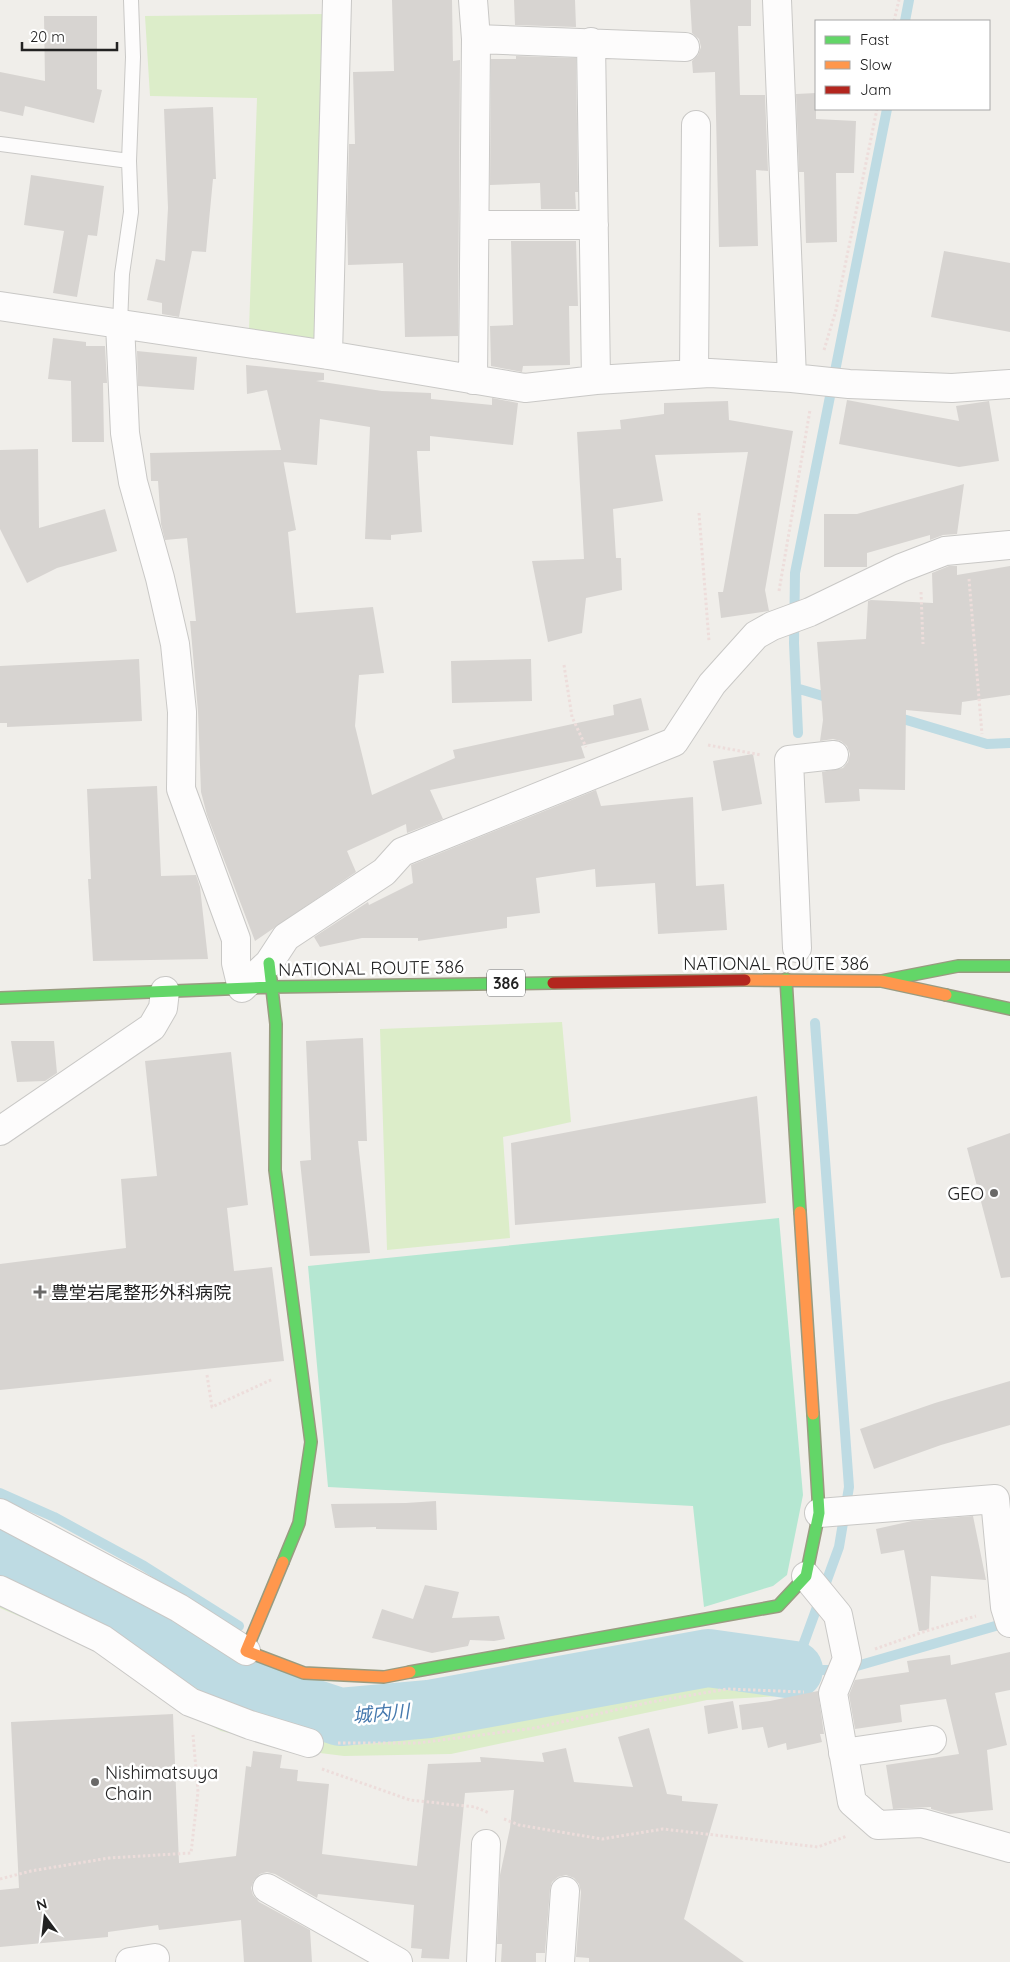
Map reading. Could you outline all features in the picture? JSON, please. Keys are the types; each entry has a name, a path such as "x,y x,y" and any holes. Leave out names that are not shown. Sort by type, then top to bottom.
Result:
{"main road":[{"path":"881,981 958,966 1010,966"},
{"path":"270,975 276,1024 275,1170 312,1442 299,1523 246,1651 304,1672 384,1677 778,1606 806,1576 839,1511 786,979"},
{"name":"NATIONAL ROUTE 386","path":"270,975 881,981 1010,1009"},
{"path":"0,998 242,988"}],"street":[{"path":"328,355 337,0"},
{"path":"473,0 476,39 474,380"},
{"path":"777,0 804,379"},
{"path":"476,39 685,47"},
{"path":"591,42 596,380"},
{"path":"694,374 696,125"},
{"path":"475,225 594,225"},
{"path":"0,306 328,355 525,388 596,380 710,373 849,384 952,388 1010,384"},
{"path":"120,324 124,433 133,482 160,578 175,644 182,712 181,789 236,938 236,963 242,988 270,975 286,937 384,872 402,852 674,742 712,684 756,635 776,624 810,612 919,561 945,551 1010,545"},
{"path":"797,948 789,760 834,755"},
{"path":"0,1131 152,1027 163,1008 165,991"},
{"path":"839,1511 994,1500 1007,1613"},
{"path":"0,1513 178,1608 246,1651"},
{"path":"806,1576 838,1615 847,1659 833,1693 852,1802 878,1824 922,1823 1010,1848"},
{"path":"0,1590 102,1640 190,1702 250,1725 309,1743"},
{"path":"843,1753 932,1740"},
{"path":"481,1962 486,1844"},
{"path":"267,1888 398,1962"},
{"path":"560,1962 565,1892"}],"lane":[{"path":"120,324 122,274 131,212 129,161 132,0"},
{"path":"0,144 129,161"}],"path":[{"path":"894,20 899,0"},
{"path":"699,513 712,684"},
{"path":"966,548 982,734"},
{"path":"919,561 923,644"},
{"path":"564,665 572,716 597,773"},
{"path":"676,739 789,760"},
{"path":"207,1375 212,1406 301,1366"},
{"path":"847,1659 926,1631 1007,1613"},
{"path":"493,1814 475,1807 410,1800 322,1770 309,1743 418,1743 535,1728 651,1702 727,1689 833,1693"},
{"path":"0,1879 109,1858 191,1853 198,1792 190,1702"},
{"path":"502,1818 519,1825 602,1839 663,1829 818,1847 878,1824"}],"green space":[{"path":"328,14 319,343 249,330 257,98 150,96 145,16"},
{"path":"562,1022 571,1122 503,1137 510,1238 387,1250 380,1029"},
{"path":"779,1218 803,1495 787,1575 773,1586 704,1607 693,1506 328,1487 308,1266"},
{"path":"0,1574 113,1619 198,1684 321,1723 418,1723 715,1676 781,1688 782,1696 707,1700 451,1754 344,1756 304,1751 221,1731 167,1703 91,1647 0,1608"}],"building":[{"path":"392,0 452,0 453,61 460,60 458,336 405,337 403,263 348,265 349,144 355,144 353,72 394,71"},
{"path":"514,0 575,0 576,27 515,25"},
{"path":"690,0 751,0 751,26 738,26 740,95 765,95 768,171 756,170 758,246 719,247 715,72 693,73 692,61 698,55 701,47 699,39 692,33"},
{"path":"44,16 97,16 97,89 102,90 94,123 25,106 23,116 0,111 0,72 45,81"},
{"path":"516,56 576,58 578,192 575,192 576,209 541,209 540,183 490,185 491,59 516,59"},
{"path":"815,93 816,119 856,121 854,173 836,173 837,242 806,243 804,172 799,172 796,94"},
{"path":"213,107 216,179 213,179 206,252 192,251 179,317 162,314 162,303 147,300 156,259 165,261 168,208 164,109"},
{"path":"31,175 104,186 97,236 88,235 77,297 53,293 64,231 24,225"},
{"path":"511,241 576,241 578,306 569,306 570,365 523,366 522,372 491,366 490,326 513,325"},
{"path":"944,251 1010,263 1010,332 931,317"},
{"path":"53,338 86,342 86,346 105,346 107,383 103,383 104,442 72,442 71,381 48,379"},
{"path":"137,351 197,357 194,390 138,386"},
{"path":"246,365 324,373 324,380 316,381 382,391 431,393 431,399 492,405 492,398 518,403 513,445 430,436 430,451 417,451 422,532 391,535 391,540 365,539 370,427 320,419 317,465 284,462 296,530 288,532 296,613 373,607 384,673 359,675 355,726 372,795 455,758 453,750 614,715 613,705 641,698 649,730 581,746 585,758 430,790 443,819 407,833 406,824 347,851 356,872 255,941 207,815 201,792 198,711 190,621 196,621 187,538 165,540 161,524 158,481 151,481 150,453 281,450 267,390 247,394"},
{"path":"847,400 959,421 956,406 989,401 999,461 959,467 839,444"},
{"path":"728,401 729,420 793,431 765,590 769,611 721,618 718,592 723,592 748,452 655,455 663,501 613,509 616,558 621,558 622,590 586,598 582,633 548,642 532,561 584,559 577,432 621,429 620,420 664,414 664,403"},
{"path":"38,449 39,528 105,509 117,551 57,568 27,583 0,529 0,450"},
{"path":"964,484 957,534 943,535 930,540 930,535 867,553 867,567 824,567 824,514 857,514"},
{"path":"949,566 957,566 957,575 1010,566 1010,695 962,702 961,715 906,710 905,790 859,789 860,801 825,803 822,772 843,768 848,762 850,754 847,746 841,741 833,739 820,741 823,720 817,642 866,639 868,601 933,603 932,573"},
{"path":"139,659 142,721 7,727 7,723 0,723 0,666"},
{"path":"531,659 532,701 452,703 451,661"},
{"path":"753,754 762,804 722,811 713,761"},
{"path":"157,786 161,876 196,875 200,887 208,959 93,961 88,879 91,879 87,789"},
{"path":"596,790 601,806 693,797 696,886 724,884 727,930 658,934 655,883 596,887 595,869 536,878 540,913 507,917 507,928 418,941 418,938 362,938 320,947 314,937 368,902 369,905 413,883 411,865"},
{"path":"363,1038 367,1141 358,1141 370,1253 310,1256 300,1161 311,1160 306,1041"},
{"path":"11,1041 54,1041 57,1073 45,1081 17,1082"},
{"path":"231,1052 248,1205 227,1208 234,1271 272,1267 284,1361 0,1390 0,1264 126,1248 121,1179 157,1176 145,1061"},
{"path":"757,1096 766,1203 515,1225 511,1143"},
{"name":"GEO","path":"1010,1133 1010,1277 1001,1278 967,1148"},
{"path":"1010,1381 1010,1425 941,1445 874,1469 860,1429 935,1403"},
{"path":"436,1501 437,1530 376,1529 376,1527 335,1528 331,1504 406,1503"},
{"path":"973,1516 986,1580 931,1576 929,1630 919,1631 904,1550 881,1554 876,1529 912,1521"},
{"path":"425,1585 459,1592 452,1618 499,1616 505,1639 494,1641 470,1640 468,1646 432,1653 372,1638 382,1609 413,1619"},
{"path":"1010,1652 1010,1690 995,1693 1007,1745 987,1750 993,1810 949,1814 931,1809 931,1807 893,1809 886,1765 959,1754 946,1699 900,1705 902,1722 855,1729 849,1695 855,1680 909,1672 907,1661 950,1655 951,1665"},
{"path":"818,1691 824,1734 820,1734 822,1742 787,1750 786,1743 768,1748 763,1727 742,1730 739,1705"},
{"path":"733,1701 738,1728 708,1734 704,1706"},
{"path":"173,1714 179,1863 236,1856 246,1766 251,1767 253,1751 282,1755 280,1768 298,1770 297,1781 329,1784 322,1854 417,1866 428,1764 481,1762 480,1757 544,1762 542,1753 566,1748 574,1782 633,1787 618,1737 649,1728 667,1794 682,1796 682,1801 718,1804 684,1919 744,1962 589,1962 589,1958 576,1957 581,1892 579,1884 574,1878 566,1875 558,1877 552,1882 550,1889 545,1953 536,1953 536,1962 501,1962 502,1944 497,1944 500,1875 510,1828 514,1790 465,1793 449,1959 421,1958 422,1949 411,1948 414,1905 318,1894 317,1898 275,1874 267,1872 260,1874 254,1880 251,1888 253,1895 259,1902 310,1930 312,1962 244,1962 241,1920 159,1930 158,1925 108,1932 108,1937 0,1947 0,1890 19,1888 11,1722"}],"waterway":[{"path":"905,20 909,0"},
{"path":"798,733 794,643 795,573 887,110"},
{"path":"796,688 833,699"},
{"path":"893,716 987,744 1010,743"},
{"path":"815,1023 849,1487 839,1547 794,1670 843,1670 1009,1622"},
{"path":"0,1493 54,1517 144,1566 239,1626"},
{"name":"城内川","path":"0,1557 114,1600 246,1686 340,1717 429,1709 708,1658 794,1670"}],"traffic: fast":[{"path":"269,963 276,1024 275,1170 311,1442 299,1523 283,1562"},
{"path":"881,981 958,966 1010,966"},
{"path":"786,979 800,1212"},
{"path":"0,998 272,987 553,983"},
{"path":"946,995 1010,1009"},
{"path":"410,1672 778,1606 806,1576 819,1513 813,1414"}],"traffic: slow":[{"path":"745,980 881,981 946,995"},
{"path":"800,1212 813,1414"},
{"path":"283,1562 246,1651 304,1673 384,1677 410,1672"}],"traffic: jam":[{"path":"553,983 745,980"}],"place":[{"name":"GEO","path":"994,1193"},
{"name":"豊堂岩尾整形外科病院","path":"40,1292"},
{"name":"Nishimatsuya Chain","path":"95,1782"}]}
